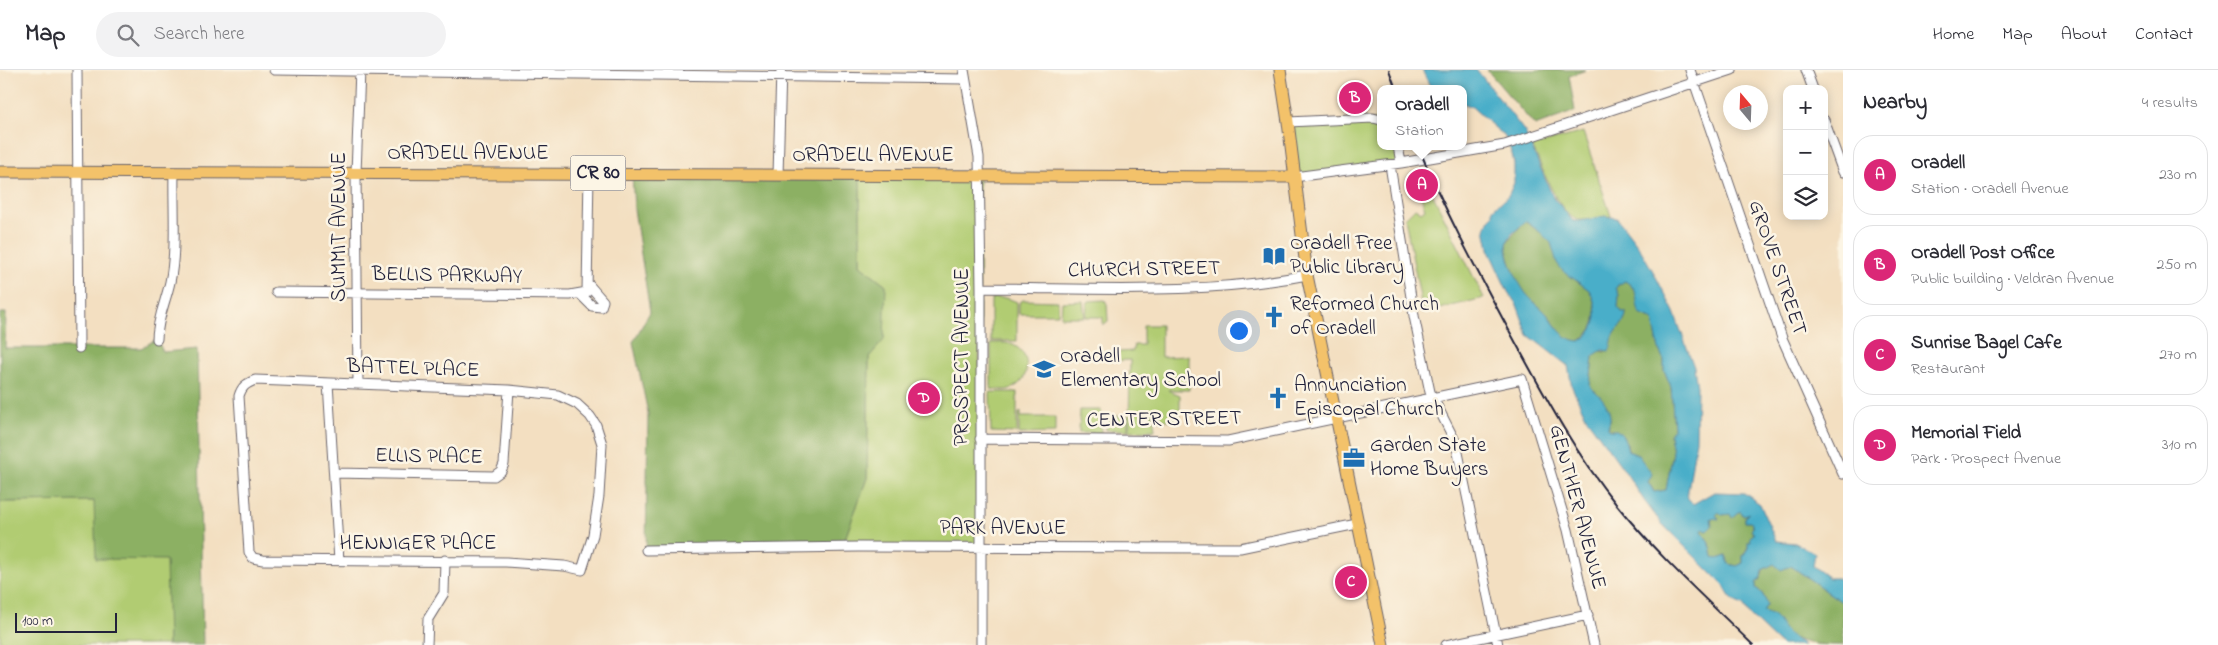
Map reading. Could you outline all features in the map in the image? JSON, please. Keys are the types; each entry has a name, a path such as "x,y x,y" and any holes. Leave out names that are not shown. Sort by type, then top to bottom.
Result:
{"main road":[{"path":"1280,70 1307,275 1383,645"},
{"name":"ORADELL AVENUE","path":"0,172 1294,177"}],"street":[{"path":"77,70 78,348"},
{"path":"274,70 964,75"},
{"name":"GROVE STREET","path":"1690,70 1779,331 1843,474"},
{"name":"ORADELL AVENUE","path":"1294,177 1390,165 1505,145 1534,137 1732,70"},
{"path":"1806,70 1812,85"},
{"name":"SUMMIT AVENUE","path":"358,384 356,173 360,71"},
{"path":"778,175 781,73"},
{"name":"PROSPECT AVENUE","path":"964,75 979,158 981,288 980,645"},
{"path":"1288,122 1377,119"},
{"path":"1828,130 1843,172"},
{"path":"1399,150 1401,163"},
{"path":"1390,165 1414,316 1432,398 1456,443 1498,645"},
{"path":"157,339 157,328 170,282 172,263 174,173"},
{"name":"BELLIS PARKWAY","path":"276,292 585,290 589,173"},
{"name":"CHURCH STREET","path":"981,288 1209,288 1270,282 1307,275"},
{"name":"CENTER STREET","path":"980,439 1228,441 1522,379"},
{"name":"GENTHER AVENUE","path":"1522,379 1568,530 1594,645"},
{"name":"BATTEL PLACE","path":"253,558 249,552 240,405 241,389 246,384 255,380 272,380 509,390 558,395 577,404 593,421 602,444 593,535 582,570"},
{"path":"328,383 339,561"},
{"name":"ELLIS PLACE","path":"334,473 494,476 501,472 504,464 509,390"},
{"name":"PARK AVENUE","path":"646,550 980,547 1240,548 1357,524"},
{"name":"HENNIGER PLACE","path":"253,558 263,560 339,561 445,560 554,565 582,570"},
{"path":"427,645 426,629 428,619 444,593 445,560"},
{"path":"1446,645 1588,614"}],"green space":[{"path":"1487,70 1586,70 1569,76 1575,111 1535,126"},
{"path":"1377,120 1377,150 1399,150 1401,163 1294,177 1288,122"},
{"path":"1583,132 1611,216 1584,220 1572,217 1558,201 1532,146"},
{"path":"632,174 860,175 860,265 886,285 884,340 869,357 867,478 842,547 646,550 648,413 633,342 650,312 634,209"},
{"path":"860,175 979,175 980,547 842,547 867,478 869,357 886,285 860,265"},
{"path":"1432,193 1484,298 1423,313 1405,218 1415,208 1421,212 1425,209 1421,196"},
{"path":"1525,221 1551,243 1562,270 1589,290 1596,311 1594,324 1586,336 1579,341 1569,338 1561,332 1548,315 1525,293 1515,276 1508,255 1507,242"},
{"path":"1625,281 1635,291 1642,313 1653,320 1659,350 1664,360 1664,370 1671,387 1674,428 1670,435 1673,452 1666,490 1654,492 1640,459 1628,451 1627,443 1608,428 1610,416 1608,411 1601,398 1590,385 1593,356 1600,351 1605,352 1625,319 1626,312 1622,312 1618,307 1619,295 1616,288"},
{"path":"993,298 1007,298 1017,302 1017,341 991,341 991,301"},
{"path":"1023,300 1058,301 1058,314 1019,314 1019,303"},
{"path":"1105,300 1108,321 1103,325 1103,317 1086,317 1089,301"},
{"path":"1083,301 1085,317 1061,317 1062,302"},
{"path":"0,313 6,313 5,348 141,348 157,339 163,352 197,349 203,645 168,645 166,560 96,559 94,501 0,502"},
{"path":"1143,325 1161,325 1161,357 1189,356 1189,390 1168,390 1180,395 1179,420 1155,420 1152,408 1155,430 1129,431 1130,360 1106,361 1106,353 1133,351 1134,345 1143,345"},
{"path":"991,343 1011,344 1023,353 1026,360 1026,373 1017,385 1010,389 991,389"},
{"path":"990,392 1017,392 1017,433 991,432"},
{"path":"1080,410 1101,410 1101,433 1079,433"},
{"path":"1021,412 1021,417 1055,417 1055,433 1019,434 1019,413"},
{"path":"1106,416 1128,416 1128,430 1106,430"},
{"path":"94,501 167,560 168,645 0,645 0,502"},
{"path":"1740,511 1743,516 1749,513 1745,517 1745,522 1751,522 1753,528 1751,530 1754,535 1743,556 1743,563 1737,566 1728,564 1726,556 1718,559 1713,557 1711,547 1702,531 1703,529 1707,531 1711,526 1711,518 1719,518 1716,515 1719,512 1724,515 1727,513 1734,516"},
{"path":"1774,564 1791,566 1843,603 1843,645 1820,644 1798,640 1786,633 1774,617 1763,611 1767,605 1763,595 1756,588 1756,583 1760,579 1764,568"}],"water":[{"path":"1422,70 1477,70 1525,132 1553,197 1573,221 1605,216 1617,218 1639,247 1674,312 1694,367 1697,387 1696,440 1687,497 1693,504 1714,492 1744,493 1760,504 1776,541 1795,543 1815,553 1813,566 1829,578 1838,578 1843,583 1843,603 1791,566 1781,570 1774,564 1762,570 1761,577 1756,583 1756,588 1763,595 1767,605 1763,611 1773,615 1787,633 1804,645 1781,645 1776,641 1750,616 1743,605 1731,598 1724,586 1662,524 1587,419 1572,387 1568,366 1528,335 1517,305 1508,292 1490,253 1485,229 1493,215 1493,209 1508,196 1514,183 1512,154 1505,137 1472,107 1467,105 1467,85 1430,85","holes":["1525,221 1551,243 1557,263 1562,270 1589,290 1595,303 1596,317 1594,324 1587,336 1580,341 1568,338 1560,331 1546,313 1525,293 1514,272 1507,251 1510,237","1625,281 1630,284 1635,292 1640,314 1653,320 1659,350 1664,360 1664,370 1671,387 1674,428 1670,435 1673,452 1666,490 1654,492 1648,482 1652,474 1638,455 1628,451 1625,440 1620,433 1617,430 1610,430 1608,428 1610,418 1608,408 1590,385 1593,356 1602,350 1609,351 1613,337 1625,319 1626,312 1622,312 1618,307 1619,295 1616,288","1740,511 1743,516 1749,513 1745,517 1745,522 1751,522 1753,528 1751,530 1754,534 1750,537 1751,542 1748,542 1748,548 1743,556 1743,563 1737,566 1729,564 1726,556 1718,559 1713,557 1711,547 1702,531 1703,529 1707,531 1712,526 1711,518 1719,519 1716,515 1719,512 1722,515 1730,514 1732,518"]}],"railway":[{"path":"1389,70 1395,85"},
{"path":"1420,150 1448,214 1482,279 1543,393 1584,461 1616,504 1648,541 1753,645"}],"place":[{"name":"Oradell Post Office","path":"1355,98"},
{"name":"Oradell","path":"1422,185"},
{"name":"Oradell Free Public Library","path":"1274,256"},
{"name":"Reformed Church of Oradell","path":"1274,317"},
{"name":"Oradell Elementary School","path":"1044,369"},
{"name":"Memorial Field","path":"924,398"},
{"name":"Annunciation Episcopal Church","path":"1278,398"},
{"name":"Garden State Home Buyers","path":"1354,458"},
{"name":"Sunrise Bagel Cafe","path":"1351,582"}]}
